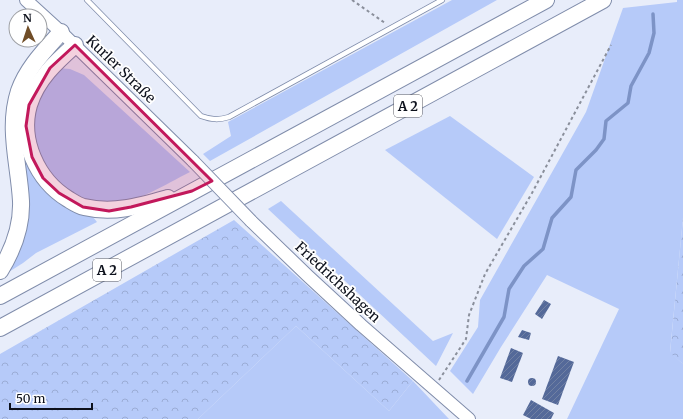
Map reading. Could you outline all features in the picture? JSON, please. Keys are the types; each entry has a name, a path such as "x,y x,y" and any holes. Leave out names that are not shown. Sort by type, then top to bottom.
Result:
{"highway":[{"name":"A 2","path":"0,296 546,0"},
{"name":"A 2","path":"0,328 603,0"},
{"path":"0,270 10,252 17,232 20,216 21,201 13,138 14,112 29,70 61,32"},
{"path":"75,45 50,68 38,84 29,105 26,126 28,140 32,157 43,178 59,193 83,207 109,211 131,208 192,191"}],"main road":[{"name":"Kurler Straße","path":"26,0 75,45 193,160"},
{"name":"Friedrichshagen","path":"193,160 251,221 318,286 470,419"}],"lane":[{"path":"87,0 201,116 211,120 218,120 230,116 442,0"}],"path":[{"path":"352,0 391,28"},
{"path":"434,388 466,339 469,315 485,274 532,193 611,45"}],"highlighted area":[{"path":"75,45 212,181 192,191 131,207 109,211 83,207 59,193 43,178 32,157 26,126 29,105 50,68"}],"green space":[{"path":"452,0 497,0 210,161 203,154 231,136 228,122"},
{"path":"677,0 683,0 683,218 670,352 683,364 683,419 567,419 619,309 547,275 473,394 450,371 478,327 480,300 586,112 623,8 677,2"},
{"path":"50,54 52,56 34,77 25,95 21,111 20,127 22,143 34,174 44,187 60,201 89,215 97,222 36,253 4,275 17,250 23,231 25,212 24,190 17,136 19,110 27,85"},
{"path":"58,68 70,69 84,75 190,172 140,197 119,203 96,203 87,200 62,186 51,175 42,161 36,147 33,131 37,100 44,85"},
{"path":"450,116 534,177 497,239 385,150"},
{"path":"281,201 433,341 453,333 436,366 268,209"},
{"path":"683,218 683,364 670,353"},
{"path":"234,220 413,381 389,411 296,326 198,419 0,419 0,354"},
{"path":"296,326 389,411 413,381 449,419 198,419"}],"building":[{"path":"544,300 551,304 542,319 535,314"},
{"path":"522,330 531,333 529,340 518,337"},
{"path":"511,348 523,353 512,382 500,378"},
{"path":"558,356 574,362 558,405 542,399"},
{"path":"532,378 535,379 535,385 532,386 529,385 528,382 529,379"},
{"path":"531,400 554,413 551,419 531,419 523,415"}],"waterway":[{"path":"467,381 504,317 509,289 524,266 543,249 552,218 571,197 576,170 596,150 604,139 606,121 628,103 631,86 649,53 654,33 653,14"}]}
